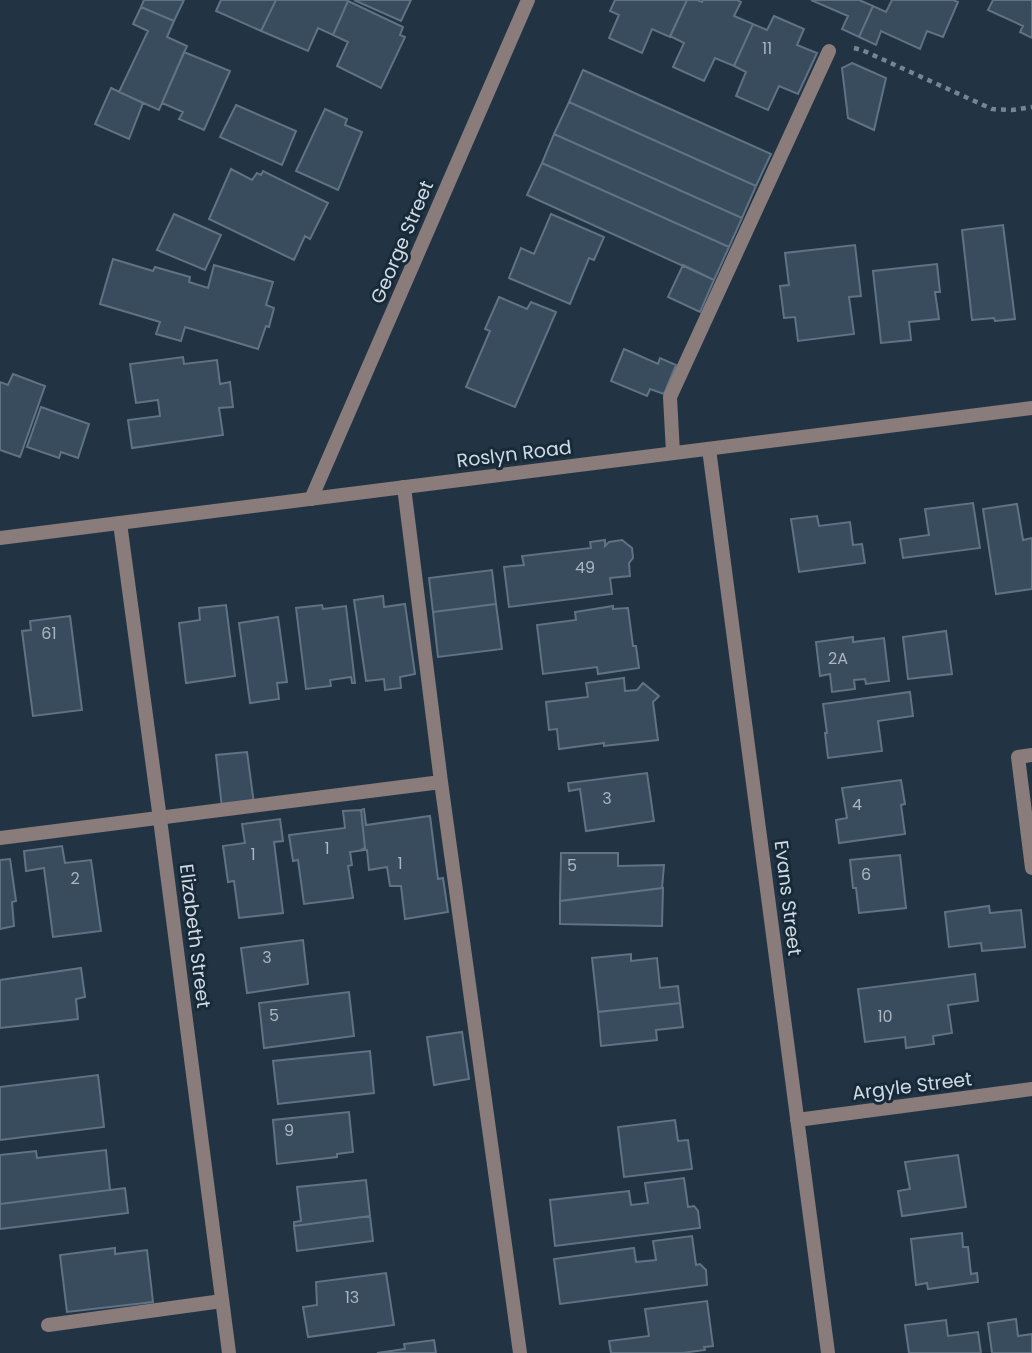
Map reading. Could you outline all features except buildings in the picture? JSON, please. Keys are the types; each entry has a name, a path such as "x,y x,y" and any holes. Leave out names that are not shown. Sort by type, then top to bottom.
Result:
{"street":[{"name":"George Street","path":"311,499 528,0"},
{"path":"673,453 670,397 829,51"},
{"name":"Roslyn Road","path":"0,538 1032,408"},
{"name":"Evans Street","path":"709,449 828,1353"},
{"path":"404,487 441,782 520,1353"},
{"name":"Elizabeth Street","path":"120,523 229,1353"},
{"path":"1032,755 1018,757 1032,868"},
{"path":"0,838 441,782"},
{"name":"Argyle Street","path":"797,1120 1032,1089"},
{"path":"48,1325 222,1301"}],"path":[{"path":"829,51 844,47 862,50 992,109 1032,107"}]}
